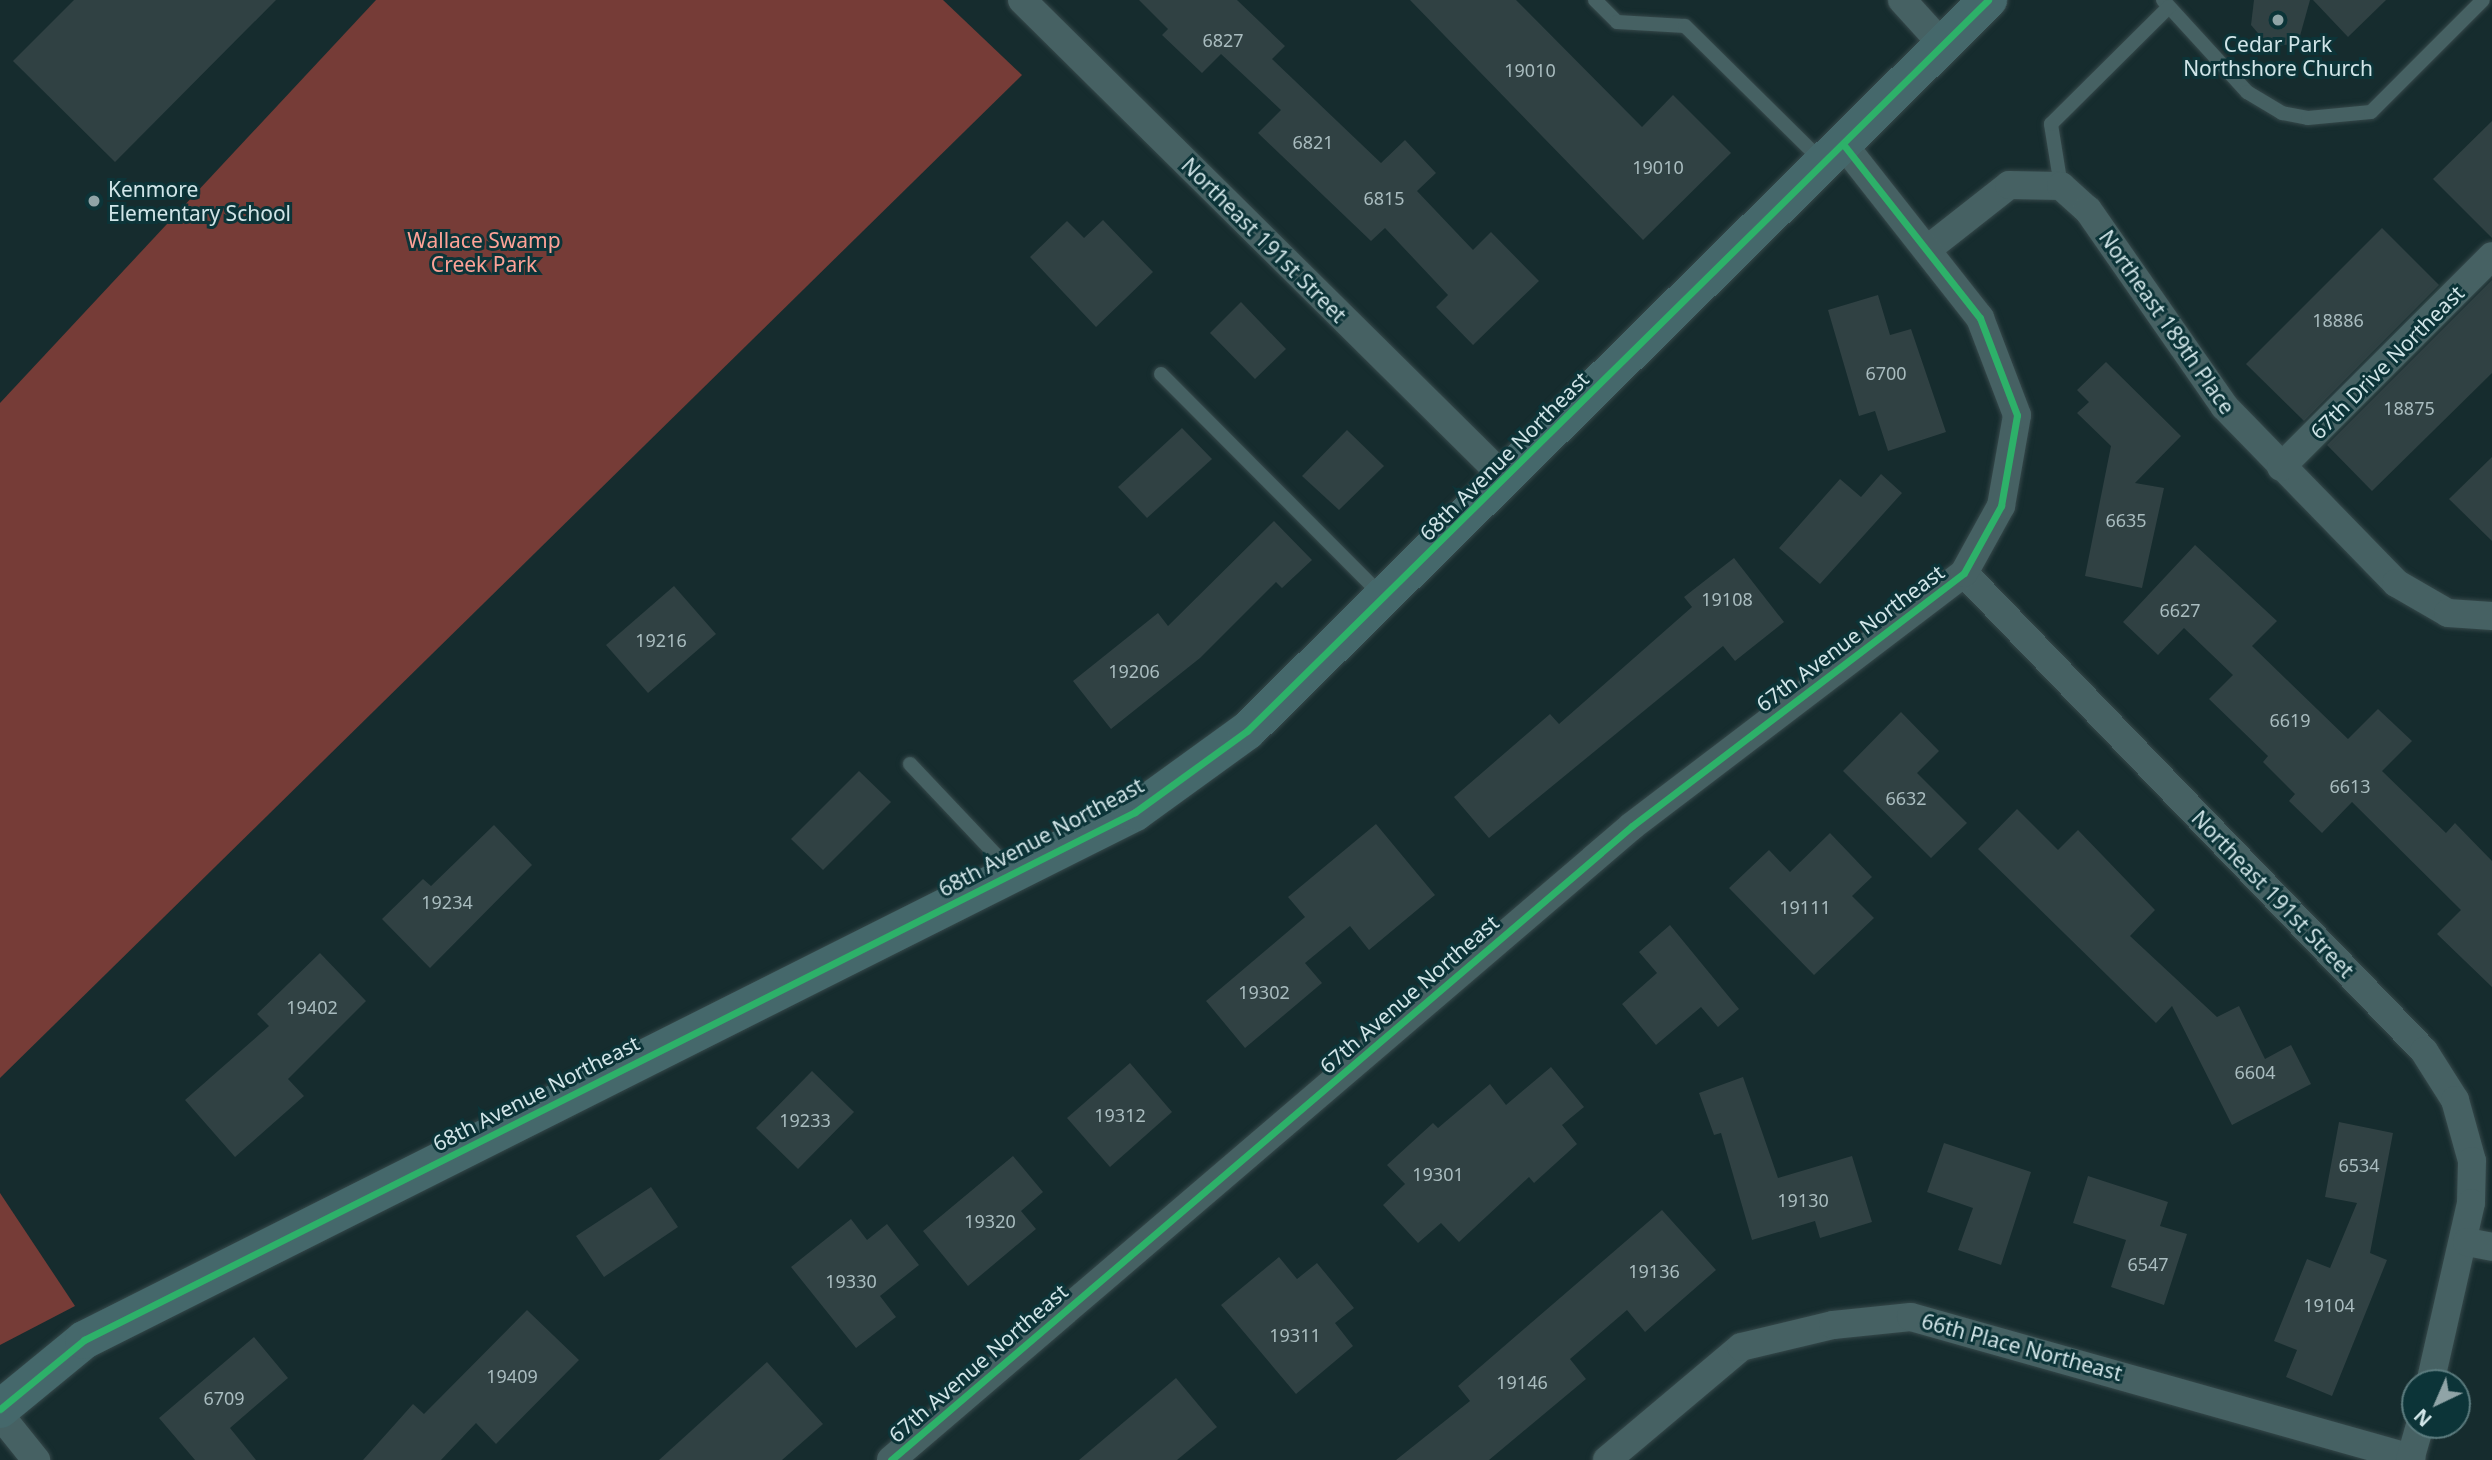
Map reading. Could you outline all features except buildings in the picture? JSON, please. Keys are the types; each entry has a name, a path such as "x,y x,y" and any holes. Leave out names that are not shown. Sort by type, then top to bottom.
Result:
{"street":[{"name":"Northeast 191st Street","path":"1022,0 1507,480"},
{"path":"1902,0 1943,45"},
{"name":"68th Avenue Northeast","path":"0,1409 84,1340 1135,812 1247,731 1507,480 1988,0"},
{"path":"1833,153 1929,248 1980,318 2017,415 2001,506 1964,573"},
{"path":"1929,248 2009,185 2061,186"},
{"name":"Northeast 189th Place","path":"2061,186 2088,210 2224,406 2396,583 2448,613 2492,616"},
{"name":"67th Drive Northeast","path":"2281,467 2492,256"},
{"name":"Northeast 191st Street","path":"1964,573 2424,1051 2465,1130 2472,1161 2480,1245 2435,1369"},
{"name":"67th Avenue Northeast","path":"891,1460 1632,826 1964,573"},
{"name":"66th Place Northeast","path":"1607,1460 1741,1347 1833,1325 1911,1317 2177,1390 2411,1459"},
{"path":"0,1415 36,1460"},
{"path":"2411,1459 2416,1439"}],"lane":[{"path":"1595,0 1617,22 1685,26 1833,153"},
{"path":"2061,186 2051,124 2166,4 2247,92 2282,113 2308,118 2371,112 2483,0"},
{"path":"1161,374 1384,598"},
{"path":"911,764 1013,873"}],"green space":[{"name":"Wallace Swamp Creek Park","path":"376,0 943,0 1022,75 0,1078 0,403"},
{"path":"0,1193 75,1306 0,1345"}],"cycle path":[{"path":"0,1409 84,1340 1135,812 1247,731 1988,0"},
{"path":"891,1460 1632,826 1964,573 2001,506 2017,415 1980,318 1843,144"}],"place":[{"name":"Cedar Park Northshore Church","path":"2278,20"},
{"name":"Kenmore Elementary School","path":"94,201"}]}
